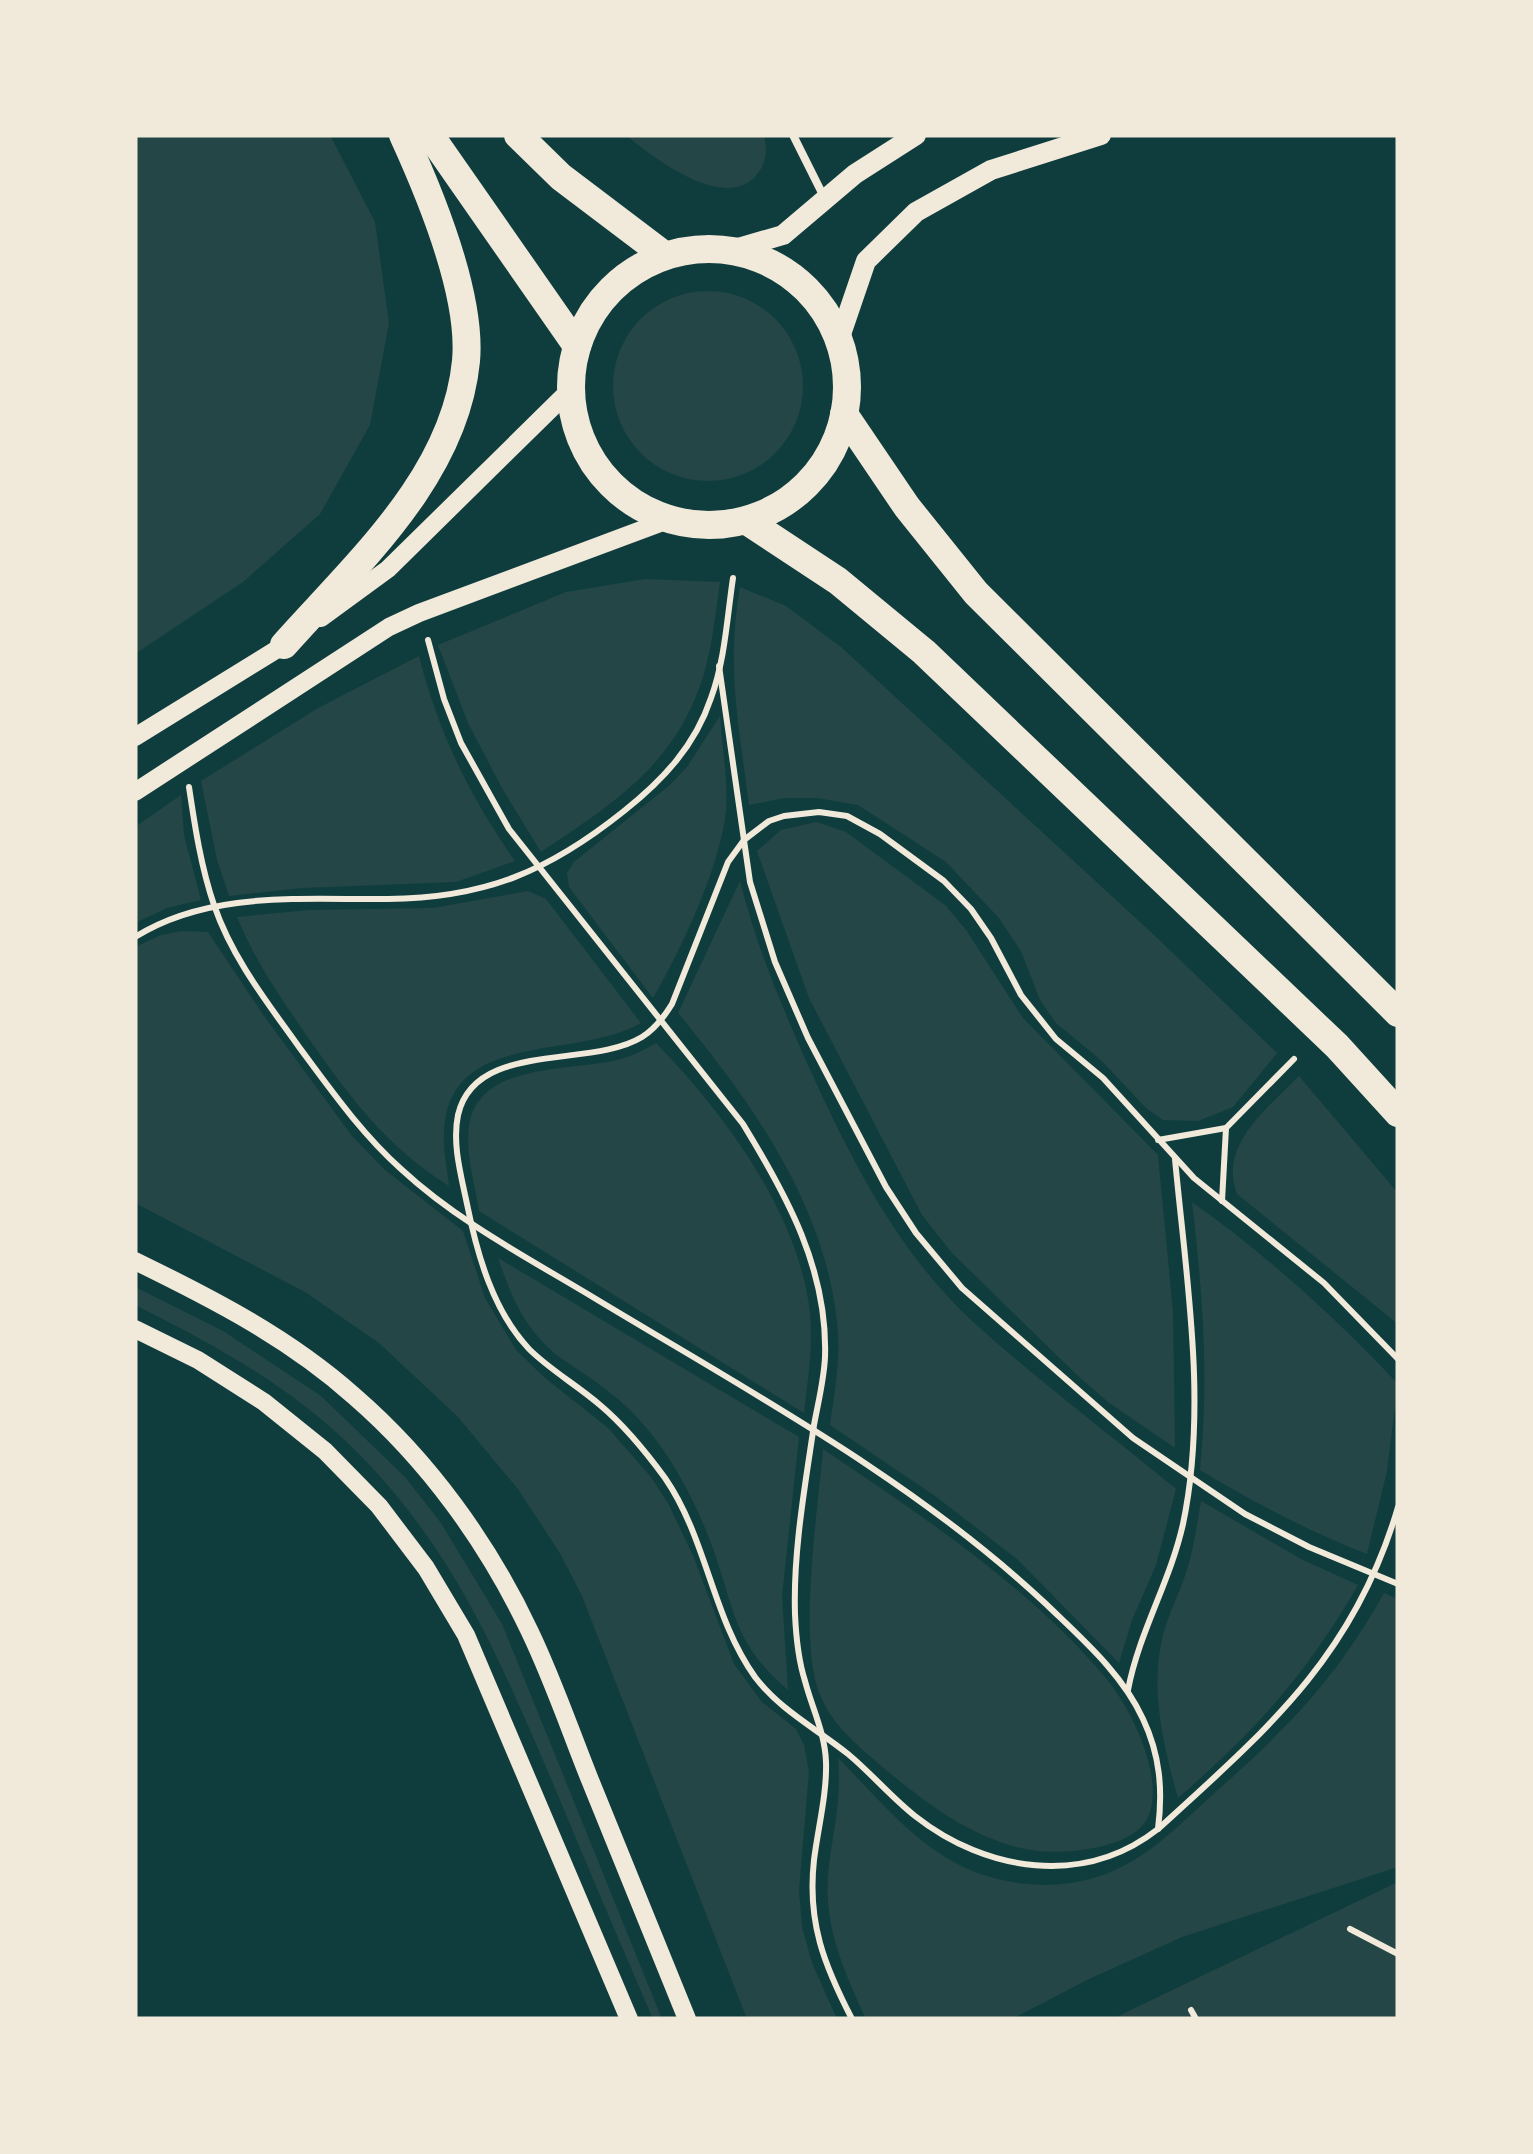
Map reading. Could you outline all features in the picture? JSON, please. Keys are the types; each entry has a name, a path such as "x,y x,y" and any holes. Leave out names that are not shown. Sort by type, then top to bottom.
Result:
{"highway":[{"path":"284,645 371,546 427,474 454,419 466,359 460,294 431,196 403,135"},
{"path":"430,135 577,346"},
{"path":"518,135 561,176 664,256"},
{"path":"698,249 731,250 764,260 796,279 822,306 839,340 847,376 844,414 832,450 811,481 782,506 747,520 708,526 668,520 629,501 598,470 578,432 570,389 577,346 596,307 626,276 664,256 698,249"},
{"path":"844,414 907,507 976,594 1398,1013"},
{"path":"747,520 838,581 924,652 1337,1046 1398,1112"}],"main road":[{"path":"731,250 783,235 855,174 916,135"},
{"path":"839,340 866,261 916,212 992,170 1100,135"}],"street":[{"path":"135,737 284,645 388,569 570,389"},
{"path":"135,792 388,627 668,520"},
{"path":"135,1261 234,1310 296,1350 394,1434 454,1504 495,1566 530,1632 687,2019"},
{"path":"135,1329 198,1360 264,1402 325,1451 379,1506 426,1568 466,1635 629,2019"}],"lane":[{"path":"793,135 826,199"}],"path":[{"path":"135,937 178,918 270,899 429,898 504,882 540,868 588,840 656,786 700,725 712,698 719,666 732,578"},
{"path":"427,638 461,743 509,829 744,1124 808,1248 824,1330 824,1361 796,1570 795,1612 798,1653 826,1761 812,1899 826,1969 852,2019"},
{"path":"719,666 744,840 761,923 791,1001 886,1187 916,1234 988,1312 1134,1438 1261,1522 1398,1584"},
{"path":"188,781 196,838 215,908 254,984 344,1108 402,1170 471,1223 814,1430 956,1528 995,1560 1071,1628 1128,1691 1148,1731 1159,1770 1162,1797 1158,1829"},
{"path":"1398,1358 1324,1283 1222,1202 1174,1158 1103,1078 1039,1020 971,908 913,856 880,834 834,813 784,816 769,821 744,840 728,862 677,993 660,1022 644,1036 624,1046 501,1068 474,1084 464,1098 456,1129 456,1150 487,1277 527,1347 599,1403 647,1454 685,1514 722,1614 755,1676 773,1698 938,1832 996,1859 1027,1866 1082,1865 1124,1852 1158,1829 1252,1744 1334,1648 1375,1574 1398,1507"},
{"path":"1158,1140 1226,1128 1294,1059"},
{"path":"1222,1202 1226,1128"},
{"path":"1128,1691 1141,1636 1174,1561 1190,1478 1194,1371 1174,1158"},
{"path":"1350,1929 1398,1954"},
{"path":"1191,2010 1196,2019"}],"shaded area":[{"path":"135,135 330,135 375,222 389,323 370,425 320,514 243,582 135,654"},
{"path":"626,135 764,135 766,155 758,173 745,184 729,188 691,178"},
{"path":"708,291 744,298 775,319 796,350 803,386 796,422 775,453 744,474 708,481 672,474 641,453 620,422 613,386 620,350 641,319 672,298"},
{"path":"645,579 720,582 708,656 695,699 680,728 643,776 541,852 468,723 438,645 566,592"},
{"path":"740,587 786,606 841,647 1277,1053 1233,1107 1198,1121 1163,1120 1146,1108 1102,1061 1056,1023 1040,1000 1021,951 999,918 946,862 858,805 817,798 785,798 749,805 734,670"},
{"path":"419,656 457,763 515,861 456,882 302,888 229,896 217,860 201,781 318,708"},
{"path":"720,716 726,787 723,832 698,907 653,998 569,887 567,873 574,862 670,785 687,767"},
{"path":"181,795 184,835 201,900 167,908 135,923 135,827"},
{"path":"816,822 846,832 945,905 966,930 1023,1018 1158,1155 1173,1312 1175,1448 1078,1376 952,1253 922,1215 809,998 757,851 781,830"},
{"path":"740,881 770,974 840,1134 877,1201 920,1264 971,1320 1176,1489 1156,1565 1132,1620 1119,1663 1017,1559 935,1496 830,1425 838,1333 832,1288 820,1244 783,1161 760,1122 678,1013"},
{"path":"528,891 546,899 641,1023 583,1042 490,1062 467,1077 451,1099 444,1132 449,1186 405,1154 354,1099 278,993 237,917 309,910 433,908"},
{"path":"182,931 208,932 352,1136 385,1170 463,1231 485,1298 516,1350 608,1428 651,1477 669,1505 694,1558 734,1664 762,1702 796,1729 804,1745 809,1772 799,1890 802,1927 812,1963 837,2019 747,2019 582,1596 561,1555 518,1489 458,1417 379,1343 305,1292 135,1203 135,947"},
{"path":"656,1043 732,1133 791,1238 810,1313 804,1413 479,1211 468,1136 476,1105 490,1090 530,1073 621,1059"},
{"path":"1299,1076 1398,1193 1398,1324 1237,1194 1234,1159 1240,1143 1261,1114"},
{"path":"1192,1202 1300,1288 1398,1384 1387,1471 1367,1554 1282,1516 1200,1470 1204,1336"},
{"path":"498,1258 799,1437 782,1596 788,1690 758,1660 741,1631 707,1533 668,1457 629,1409 540,1339 520,1311"},
{"path":"135,1287 223,1331 321,1396 405,1477 441,1523 502,1624 662,2019 653,2019 492,1647 420,1526 356,1451 306,1407 252,1369 135,1305"},
{"path":"823,1449 1007,1582 1105,1677 1125,1706 1149,1763 1152,1801 1140,1828 1128,1837 1095,1848 1044,1851 1009,1845 936,1808 886,1770 841,1728 821,1697 810,1645 811,1576"},
{"path":"1201,1501 1301,1559 1358,1585 1319,1647 1278,1699 1178,1798 1160,1721 1158,1663 1166,1625 1189,1561"},
{"path":"1384,1593 1398,1599 1398,1867 1182,1937 1012,2019 866,2019 844,1967 829,1914 828,1876 838,1804 838,1758 902,1823 957,1864 992,1878 1022,1884 1052,1885 1097,1877 1129,1863 1157,1844 1284,1728 1346,1654"},
{"path":"1398,1882 1398,2019 1112,2019"}]}
